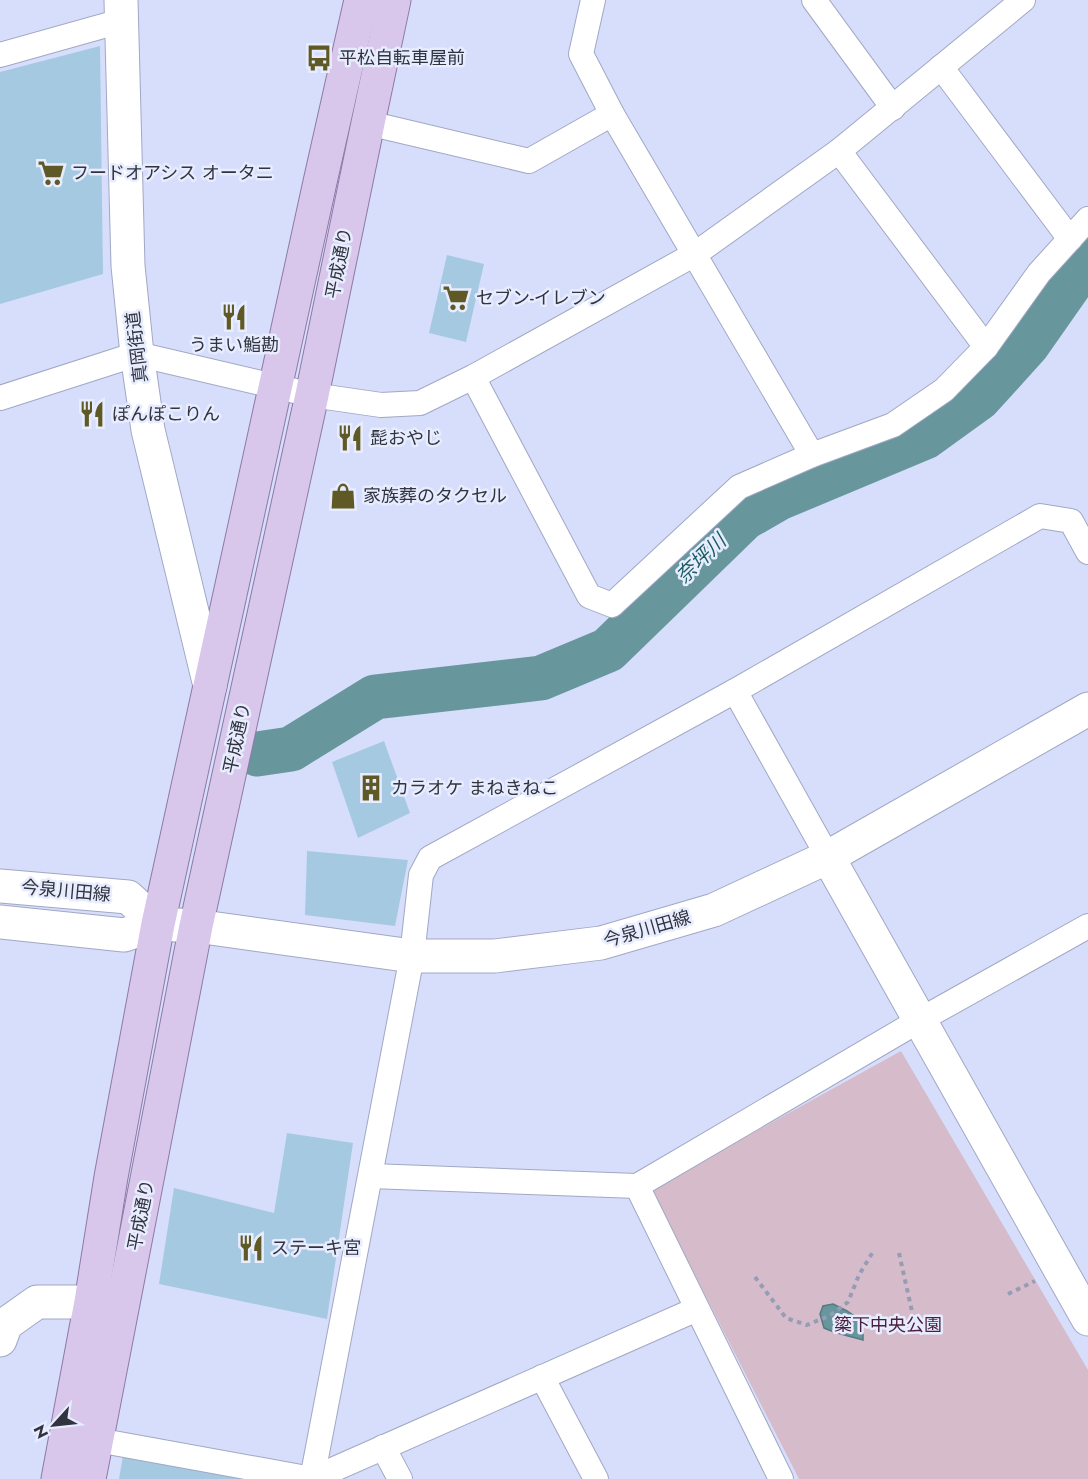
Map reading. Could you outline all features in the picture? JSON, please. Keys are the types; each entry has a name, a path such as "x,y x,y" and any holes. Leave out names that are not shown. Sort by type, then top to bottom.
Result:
{"main road":[{"name":"平成通り","path":"58,1479 158,924 361,0"},
{"name":"平成通り","path":"89,1479 196,926 312,395 394,0"}],"street":[{"path":"593,0 581,54 612,114 812,455"},
{"path":"814,0 893,108"},
{"path":"0,398 137,354 312,395 381,405 420,403 695,254 839,151 893,108 1016,2"},
{"path":"0,55 121,10"},
{"name":"真岡街道","path":"121,10 128,266 137,354 148,430 210,686"},
{"path":"941,67 1070,239"},
{"path":"368,123 529,161 612,114"},
{"path":"839,151 986,347"},
{"path":"473,376 589,596 612,605 740,487 812,455 893,425 944,390 986,347 1039,273 1088,219"},
{"path":"312,1479 412,956 421,875 430,858 735,691 1040,516 1071,521 1088,552"},
{"path":"735,691 1088,1319"},
{"name":"今泉川田線","path":"0,922 124,935 158,924 196,926 412,956 495,956 601,943 714,910 828,856 1088,710"},
{"name":"今泉川田線","path":"0,886 128,897 158,924"},
{"path":"371,1176 638,1186 920,1020 1088,926"},
{"path":"638,1186 781,1479"},
{"path":"0,1340 6,1324 37,1302 124,1304"},
{"path":"97,1440 312,1479 697,1309"},
{"path":"542,1377 596,1479"},
{"path":"383,1447 400,1479"}],"path":[{"path":"755,1276 786,1318 807,1325 829,1316 848,1302 859,1275 874,1250"},
{"path":"899,1253 915,1325"},
{"path":"1008,1294 1040,1278"}],"green space":[{"name":"簗下中央公園","path":"901,1051 1088,1370 1088,1479 799,1479 651,1189"}],"shaded area":[{"path":"833,1304 863,1322 863,1340 824,1328 820,1314 823,1306"}],"building":[{"name":"フードオアシス オータニ","path":"100,46 103,274 0,304 0,72"},
{"name":"セブン-イレブン","path":"447,255 484,264 466,342 429,333"},
{"name":"カラオケ まねきねこ","path":"384,741 410,813 358,838 332,762"},
{"path":"307,851 408,860 395,926 305,915"},
{"name":"ステーキ宮","path":"287,1133 353,1143 327,1319 159,1284 174,1188 274,1213"},
{"path":"124,1450 296,1479 119,1479"}],"waterway":[{"name":"奈坪川","path":"257,754 291,749 375,697 541,678 608,650 744,518 779,498 925,437 979,398 1027,345 1088,258"}],"place":[{"name":"平松自転車屋前","path":"319,58"},
{"name":"フードオアシス オータニ","path":"51,173"},
{"name":"セブン-イレブン","path":"456,298"},
{"name":"うまい鮨勘","path":"234,317"},
{"name":"ぽんぽこりん","path":"92,414"},
{"name":"髭おやじ","path":"350,438"},
{"name":"家族葬のタクセル","path":"343,496"},
{"name":"カラオケ まねきねこ","path":"371,788"},
{"name":"ステーキ宮","path":"251,1248"}]}
